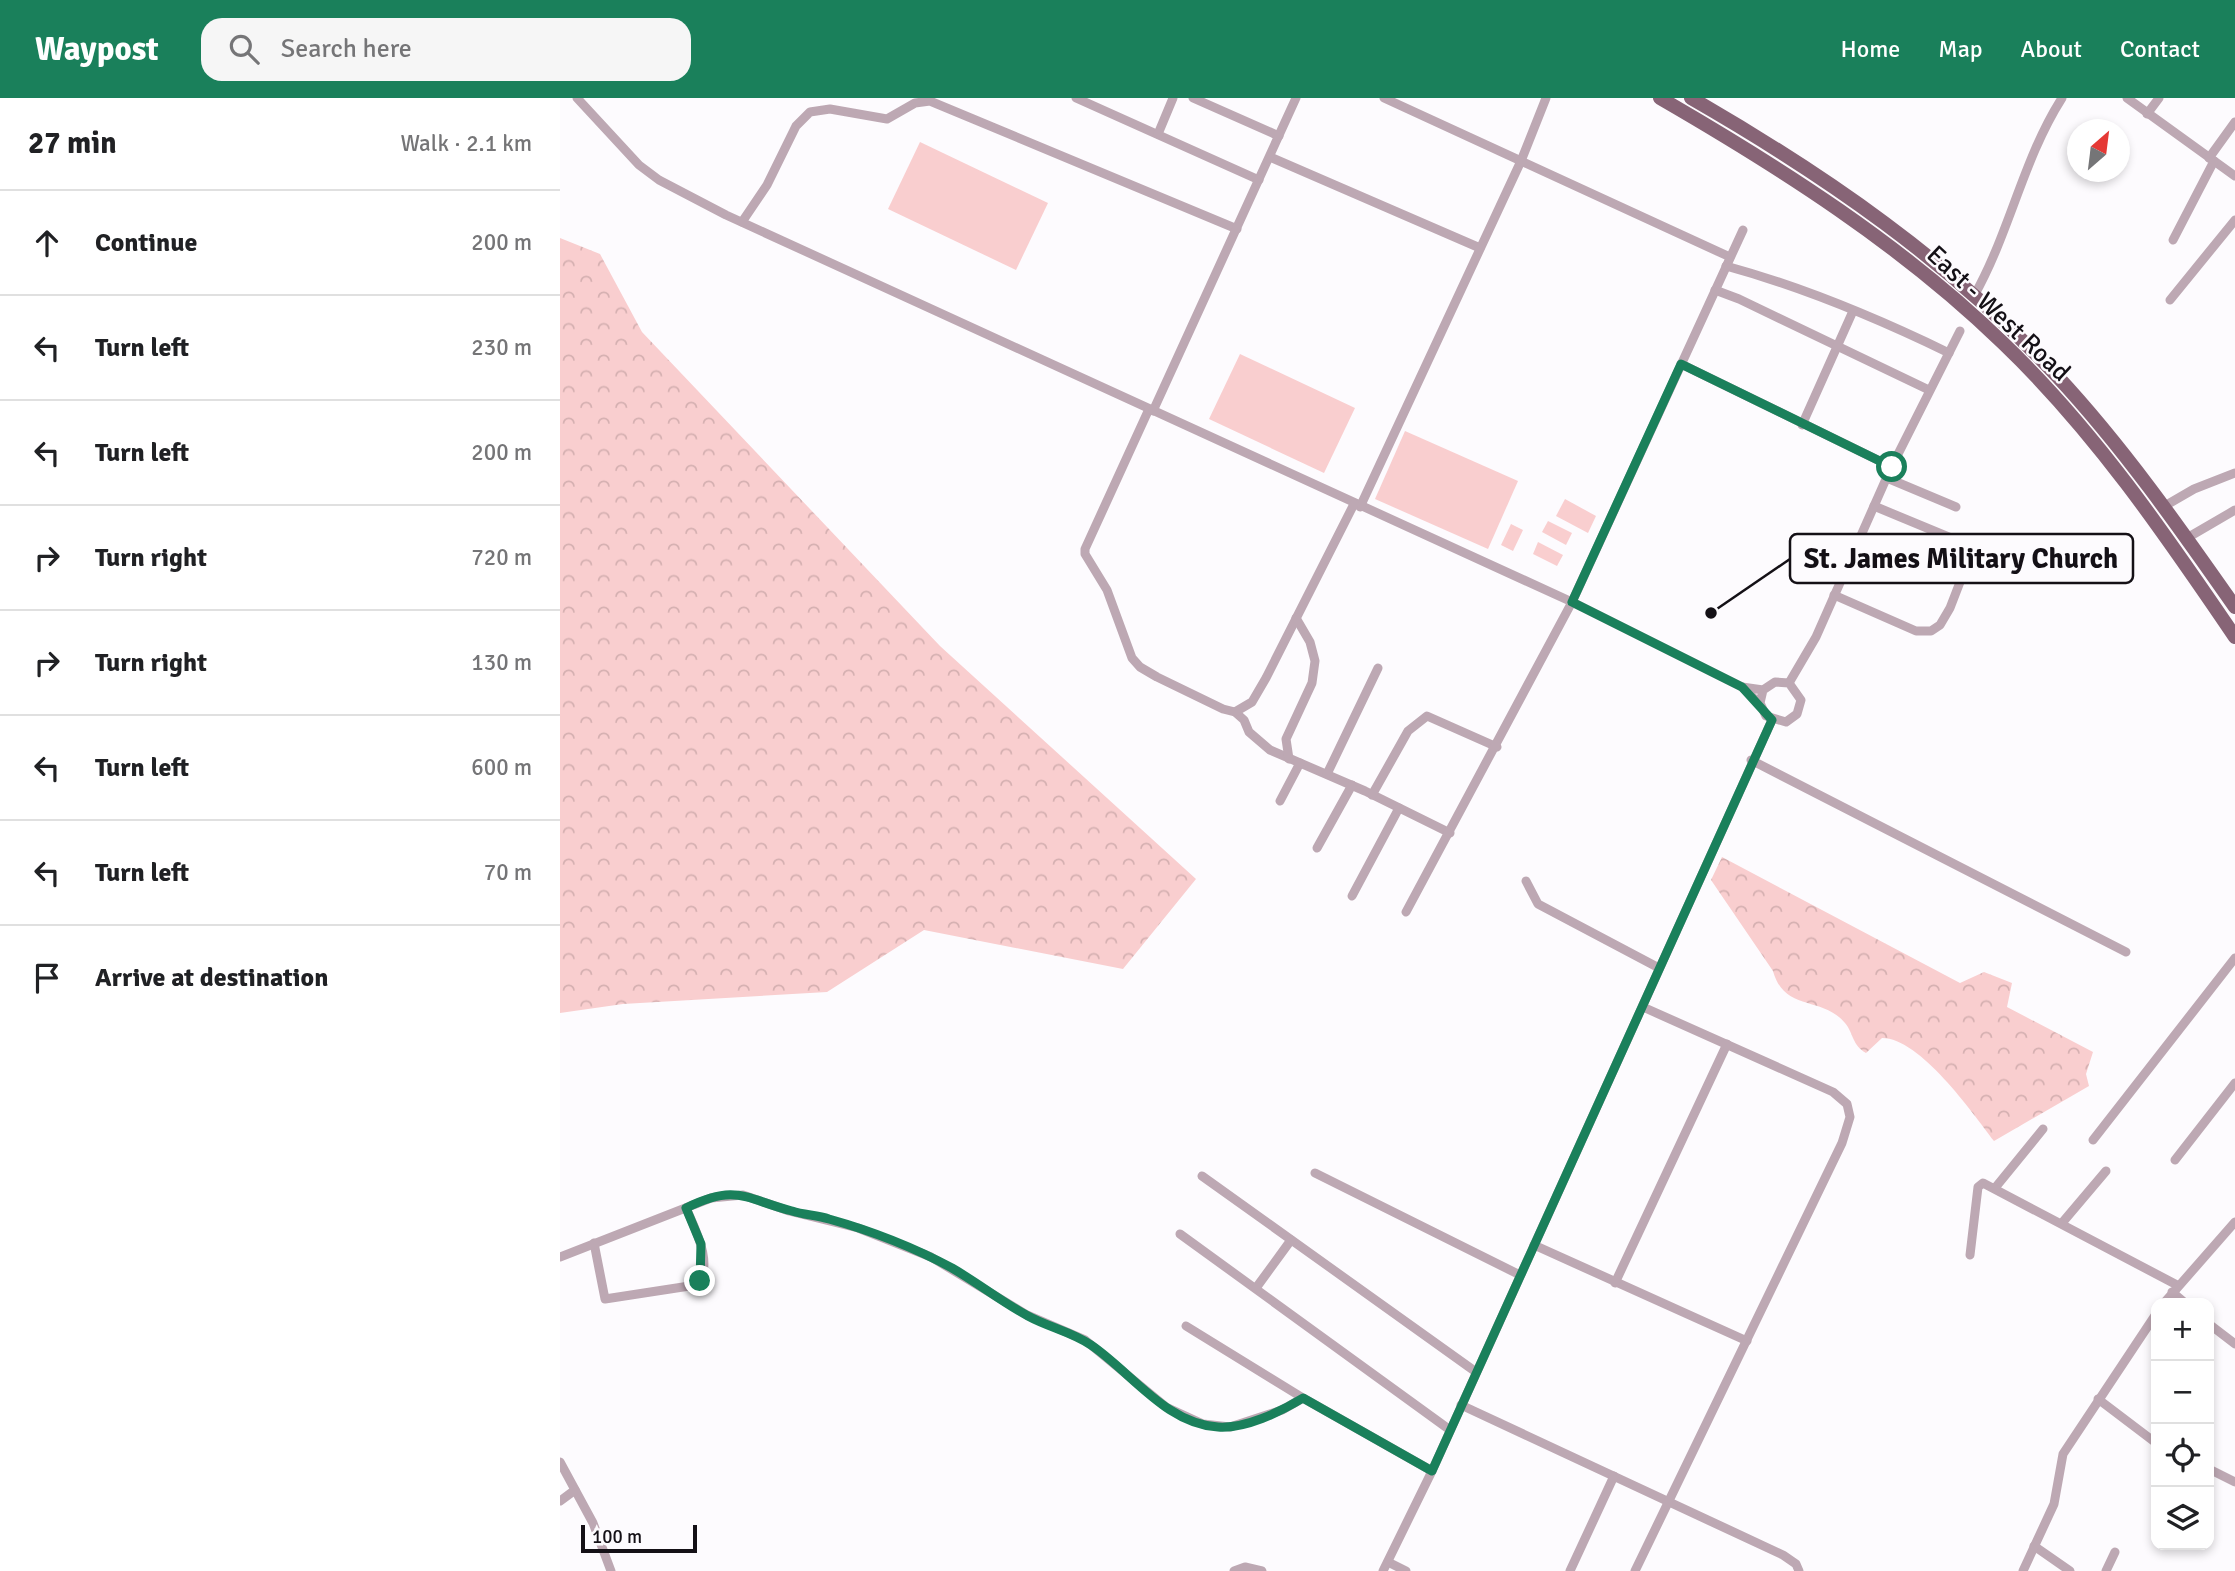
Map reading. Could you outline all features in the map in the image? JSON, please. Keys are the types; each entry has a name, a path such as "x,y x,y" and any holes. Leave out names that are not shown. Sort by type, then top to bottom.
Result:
{"main road":[{"name":"East - West Road","path":"1660,98 1720,133 1867,230 2003,342 2108,460 2235,637"},
{"name":"East - West Road","path":"1691,98 1846,194 1974,296 2065,385 2164,507 2235,607"},
{"path":"1720,133 1728,119"}],"street":[{"path":"577,98 639,165 659,180 742,222 1572,602 1742,687 1772,720 1786,722 1797,714 1799,693 1789,683 1775,682 1763,690 1742,687"},
{"path":"1076,98 1259,180"},
{"path":"1158,134 1173,98"},
{"path":"1193,98 1279,136"},
{"path":"1296,98 1085,554 1107,590 1127,647 1140,667 1223,709 1235,712 1244,720 1249,732 1270,750 1352,785 1450,833"},
{"path":"1384,98 1521,160 1728,261 1948,353"},
{"path":"1235,712 1252,702 1357,505 1521,160 1546,98"},
{"path":"2127,98 2235,176"},
{"path":"2147,114 2160,98"},
{"path":"1974,296 1999,245 2034,149 2058,100"},
{"path":"742,222 766,185 796,126 810,112 830,109 887,119 915,103 930,101 1237,229"},
{"path":"2173,240 2211,160 2235,122"},
{"path":"1269,157 1480,248"},
{"path":"2170,300 2235,220"},
{"path":"1406,912 1497,747 1572,602 1743,230"},
{"path":"1715,290 1929,390"},
{"path":"1802,425 1853,311"},
{"path":"1789,683 1816,637 1892,467 1960,331"},
{"path":"1681,364 1892,467"},
{"path":"2164,507 2194,489 2235,472"},
{"path":"1887,478 1956,507"},
{"path":"1834,595 1916,631 1931,631 1940,625 1950,608 1972,551 1968,545 1874,506"},
{"path":"2187,538 2235,510"},
{"path":"1289,758 1286,740 1311,683 1315,661 1310,642 1296,618"},
{"path":"1326,774 1378,668"},
{"path":"1760,704 1763,690"},
{"path":"1372,795 1408,731 1427,716 1497,747"},
{"path":"1406,1571 1386,1566 1432,1471 1643,1007 1751,760 1772,720"},
{"path":"1751,760 2126,952"},
{"path":"1280,801 1300,763"},
{"path":"1317,848 1352,785"},
{"path":"1352,896 1399,808"},
{"path":"1526,881 1538,904 1659,968"},
{"path":"2093,1140 2235,958"},
{"path":"1635,1571 1842,1143 1850,1117 1847,1104 1833,1092 1643,1007"},
{"path":"1615,1283 1727,1044"},
{"path":"2175,1160 2235,1083"},
{"path":"1995,1188 2043,1129"},
{"path":"2062,1223 2106,1171"},
{"path":"1315,1173 1520,1275"},
{"path":"1202,1176 1476,1372"},
{"path":"1969,1255 1978,1187 1983,1183 2062,1223 2175,1289 2181,1298"},
{"path":"560,1257 711,1198 743,1195 888,1238 955,1270 1045,1325 1084,1340 1166,1407 1203,1424 1230,1427 1282,1410 1303,1398"},
{"path":"594,1243 605,1299 696,1285 702,1273 703,1256 701,1244 686,1208"},
{"path":"2168,1298 2235,1222"},
{"path":"1180,1234 1450,1430"},
{"path":"1256,1289 1292,1240"},
{"path":"1534,1245 1747,1341"},
{"path":"2022,1571 2054,1504 2063,1454 2151,1321"},
{"path":"1186,1326 1303,1398 1432,1471"},
{"path":"2214,1328 2235,1344"},
{"path":"2098,1399 2151,1439"},
{"path":"1461,1405 1783,1555 1796,1564 1799,1571"},
{"path":"560,1462 593,1523 611,1571"},
{"path":"2214,1472 2235,1482"},
{"path":"1570,1571 1614,1476"},
{"path":"560,1501 575,1490"},
{"path":"2034,1546 2070,1571"},
{"path":"2106,1571 2115,1552"},
{"path":"1234,1571 1245,1567 1262,1571"}],"green space":[{"path":"920,142 1048,203 1016,270 888,209"},
{"path":"560,238 600,254 642,332 940,646 1196,879 1123,969 924,930 827,992 623,1004 560,1013"},
{"path":"1240,354 1355,408 1324,473 1209,419"},
{"path":"1405,431 1518,481 1488,549 1375,499"},
{"path":"1565,499 1596,516 1588,533 1556,516"},
{"path":"1548,521 1572,533 1566,545 1542,532"},
{"path":"1511,524 1523,530 1513,551 1501,545"},
{"path":"1538,542 1563,555 1557,566 1533,554"},
{"path":"1722,857 1960,983 1984,972 2012,983 2007,1007 2093,1052 2086,1074 2089,1086 1994,1141 1944,1079 1912,1050 1897,1041 1882,1038 1866,1053 1858,1046 1845,1023 1836,1015 1786,993 1711,880"}],"place":[{"name":"St. James Military Church","path":"1711,613"}],"route":[{"path":"700,1281 703,1256 701,1244 686,1208 727,1195 743,1195 763,1200 789,1211 825,1218 888,1238 931,1257 1045,1325 1084,1340 1166,1407 1187,1418 1203,1424 1230,1427 1282,1410 1303,1398 1432,1471 1604,1087 1643,1007 1751,760 1772,720 1742,687 1572,602 1681,364 1892,467"}]}
